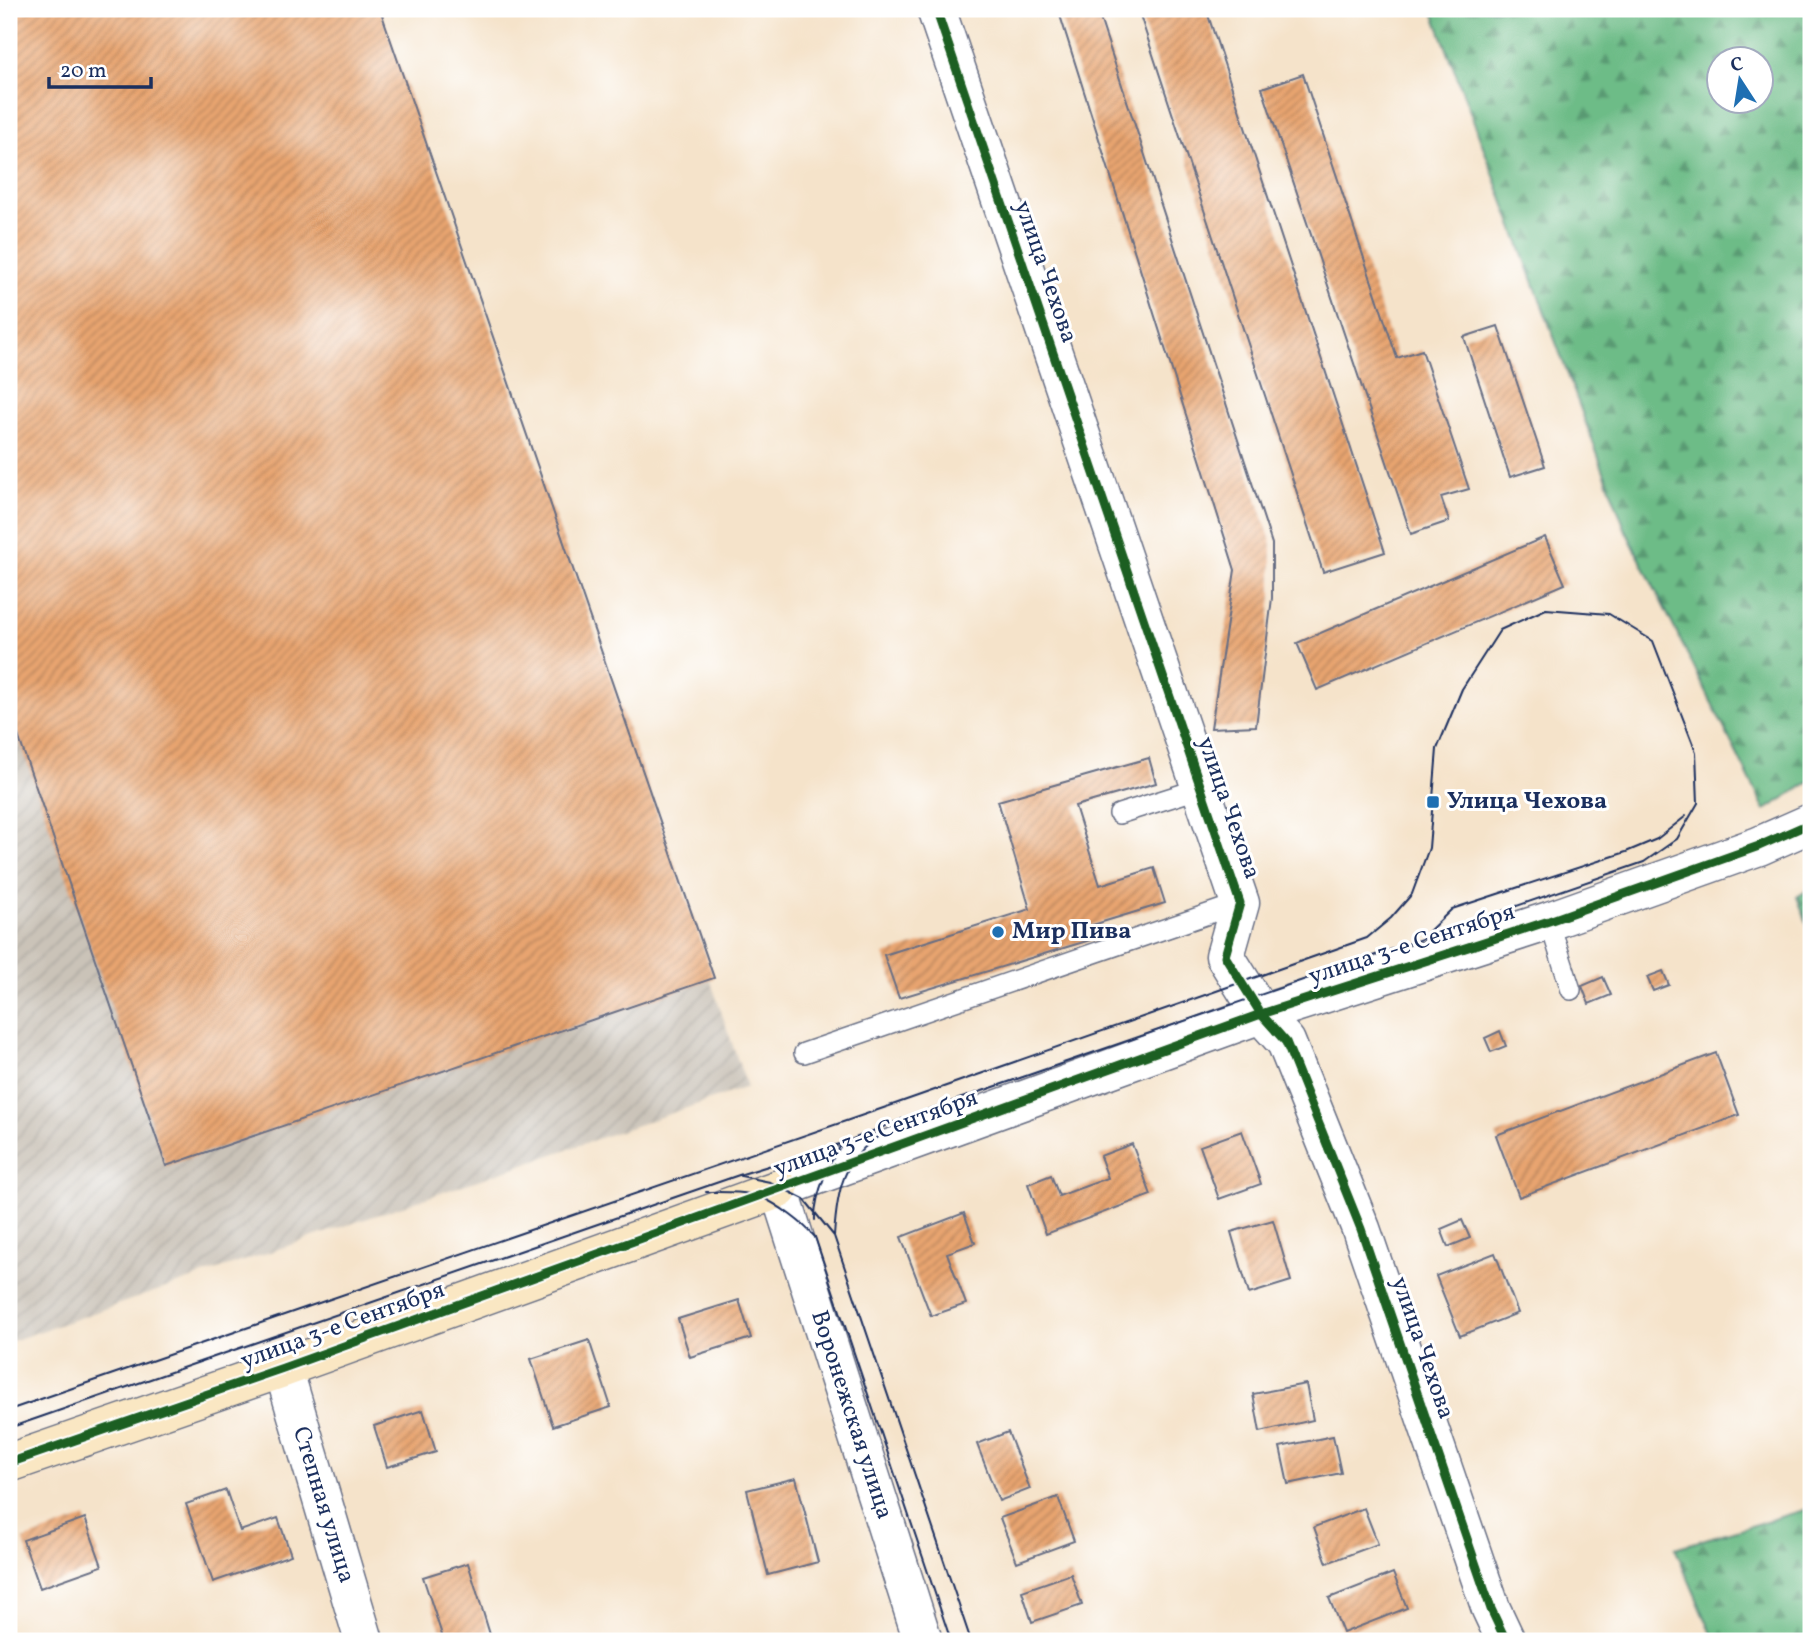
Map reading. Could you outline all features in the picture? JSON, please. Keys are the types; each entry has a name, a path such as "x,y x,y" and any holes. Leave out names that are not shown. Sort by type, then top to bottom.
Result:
{"street":[{"name":"улица Чехова","path":"936,9 1240,903 1225,956 1261,1014 1286,1042 1361,1229 1491,1609 1506,1641"},
{"name":"улица 3-е Сентября","path":"9,1463 283,1368 1261,1014 1549,921 1759,846 1811,822"},
{"name":"Воронежская улица","path":"779,1189 922,1641"},
{"name":"Степная улица","path":"283,1368 364,1641"}],"lane":[{"path":"1119,814 1200,788"},
{"path":"804,1054 1240,903"},
{"path":"1549,921 1571,990"}],"shaded area":[{"path":"9,9 377,9 747,1087 9,1342"}],"green space":[{"path":"1432,9 1811,9 1811,781 1765,810 1626,531"},
{"path":"1811,888 1811,933 1797,897"},
{"path":"1811,1508 1811,1641 1715,1641 1675,1548"}],"building":[{"path":"9,9 380,9 714,978 166,1166 9,709"},
{"path":"1058,9 1097,9 1272,544 1272,598 1256,726 1211,728 1235,570"},
{"path":"1138,9 1206,9 1385,552 1323,572"},
{"path":"1303,74 1397,358 1422,350 1469,489 1441,497 1449,521 1411,534 1262,88"},
{"path":"1498,326 1545,466 1510,477 1464,337"},
{"path":"1545,537 1565,584 1317,690 1297,643"},
{"path":"1149,758 1156,783 1075,806 1100,885 1154,868 1165,903 1086,927 1090,940 899,998 884,955 1030,909 998,801"},
{"path":"1663,971 1669,985 1653,991 1647,977"},
{"path":"1603,977 1611,995 1589,1004 1582,986"},
{"path":"1500,1031 1506,1046 1491,1052 1485,1038"},
{"path":"1716,1053 1739,1115 1519,1197 1496,1135"},
{"path":"1242,1131 1261,1184 1219,1199 1200,1146"},
{"path":"1132,1144 1151,1195 1046,1234 1028,1184 1051,1175 1059,1196 1108,1178 1100,1156"},
{"path":"964,1213 975,1243 947,1253 966,1304 931,1316 901,1237"},
{"path":"1273,1220 1291,1281 1249,1294 1231,1232"},
{"path":"1462,1220 1470,1238 1448,1247 1441,1229"},
{"path":"1495,1253 1518,1313 1460,1336 1436,1276"},
{"path":"739,1300 751,1338 690,1357 678,1319"},
{"path":"589,1340 611,1407 553,1426 531,1359"},
{"path":"1306,1384 1313,1420 1260,1432 1253,1394"},
{"path":"423,1410 436,1452 387,1467 374,1426"},
{"path":"1008,1432 1030,1489 999,1501 977,1444"},
{"path":"1333,1436 1341,1473 1288,1484 1280,1447"},
{"path":"796,1478 818,1562 768,1575 747,1490"},
{"path":"226,1490 240,1531 278,1518 291,1555 213,1582 186,1504"},
{"path":"1058,1497 1074,1541 1017,1562 1000,1518"},
{"path":"1364,1508 1378,1544 1327,1563 1314,1527"},
{"path":"85,1518 102,1566 40,1588 23,1540"},
{"path":"468,1563 492,1641 444,1641 423,1577"},
{"path":"1393,1573 1407,1608 1343,1633 1329,1598"},
{"path":"1071,1574 1082,1605 1032,1622 1022,1591"}],"tram line":[{"path":"9,1410 1367,938 1391,918 1412,894 1429,848 1437,749 1462,689 1500,630 1546,609 1609,614 1653,641 1696,752 1698,803 1677,839 1644,862 910,1116 843,1143 739,1175 9,1428"},
{"path":"1425,935 1452,909 1626,852 1657,839 1686,816"},
{"path":"834,1236 840,1191 850,1165 858,1154 882,1134"},
{"path":"815,1220 817,1200 824,1177 834,1156 846,1140"},
{"path":"741,1176 770,1182 804,1199 834,1236 971,1641"},
{"path":"706,1192 742,1193 761,1197 790,1215 815,1237 951,1641"}],"cycle path":[{"path":"936,9 1240,903 1225,956 1261,1014 1286,1042 1361,1229 1491,1609 1506,1641"},
{"path":"9,1463 283,1368 1261,1014 1549,921 1759,846 1811,823"}],"place":[{"name":"Улица Чехова","path":"1433,802"},
{"name":"Мир Пива","path":"998,932"}]}
